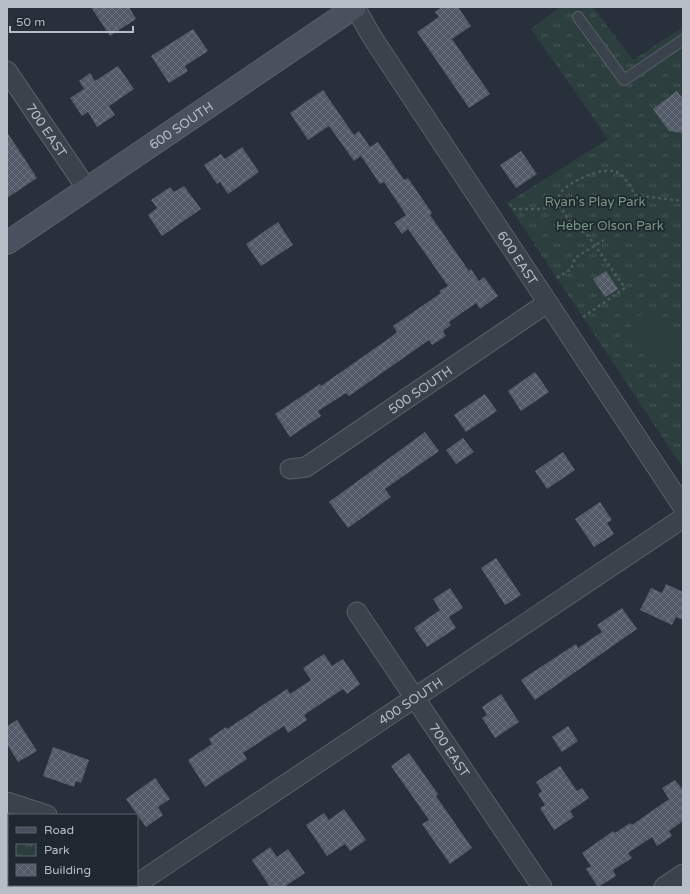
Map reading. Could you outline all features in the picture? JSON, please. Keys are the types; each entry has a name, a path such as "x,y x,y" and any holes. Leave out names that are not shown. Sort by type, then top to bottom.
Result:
{"street":[{"name":"600 SOUTH","path":"7,243 355,7"},
{"name":"600 EAST","path":"355,7 372,37 683,507"},
{"name":"700 EAST","path":"7,71 87,188"},
{"name":"500 SOUTH","path":"290,469 306,467 547,302"},
{"name":"400 SOUTH","path":"138,883 683,518"},
{"name":"700 EAST","path":"357,612 542,887"},
{"path":"7,802 44,814"},
{"path":"664,887 683,874"}],"lane":[{"path":"578,17 624,80 683,40"}],"path":[{"path":"513,209 542,209 557,202 560,194 574,182 606,170 614,171 622,176 635,195 683,201"},
{"path":"557,202 575,229 586,233 625,288 583,317"},
{"path":"557,278 571,269 575,258 604,240"}],"green space":[{"name":"Heber Olson Park","path":"560,7 593,7 633,60 683,27 683,468 507,203 608,139 531,29"},
{"path":"654,306 682,348 656,365 629,322"}],"building":[{"path":"91,7 129,7 136,19 110,36"},
{"path":"442,7 458,7 471,26 452,39 490,94 469,108 417,32 439,17 435,12"},
{"path":"193,29 208,51 185,66 188,71 169,83 151,56"},
{"path":"118,66 134,89 109,106 115,115 97,127 88,112 82,116 70,98 84,89 79,81 90,73 95,81"},
{"path":"323,90 354,135 359,131 370,147 378,142 404,180 408,178 432,213 430,215 469,271 471,269 479,281 484,277 498,296 480,309 476,303 449,322 451,325 443,331 446,336 432,345 429,340 349,396 346,393 318,411 321,416 290,437 275,414 320,384 321,386 391,337 397,332 393,326 441,293 439,291 448,286 408,229 402,234 394,223 406,215 384,182 380,184 361,156 354,161 329,126 308,140 290,113"},
{"path":"677,91 683,99 683,133 669,131 653,109"},
{"path":"7,132 37,178 7,198"},
{"path":"242,147 259,172 228,194 220,182 217,184 204,165 221,154 225,159"},
{"path":"521,151 537,174 516,188 500,165"},
{"path":"184,186 201,209 162,236 148,215 157,208 151,200 170,187 174,192"},
{"path":"278,222 293,245 261,266 246,244"},
{"path":"606,271 618,289 605,297 593,279"},
{"path":"535,372 549,392 521,411 508,391"},
{"path":"485,394 497,411 466,432 454,415"},
{"path":"425,432 439,451 385,489 391,497 348,528 329,502"},
{"path":"463,438 474,452 456,464 446,450"},
{"path":"563,452 575,470 547,489 535,471"},
{"path":"600,502 612,520 607,523 614,534 594,547 575,519"},
{"path":"496,558 521,595 505,605 481,568"},
{"path":"666,584 683,592 683,620 676,617 672,625 640,610 651,588 662,593"},
{"path":"450,588 463,608 449,617 456,628 427,647 414,628 440,610 433,599"},
{"path":"622,608 637,629 535,700 521,680 576,644 578,648 602,632 597,625"},
{"path":"324,654 332,666 343,659 360,684 347,694 343,689 304,715 307,720 288,733 284,726 243,753 247,759 205,787 188,760 212,744 209,739 226,727 227,729 287,689 290,694 311,680 303,668"},
{"path":"501,694 519,722 495,738 482,718 487,715 482,707"},
{"path":"17,720 37,751 18,762 7,744 7,726"},
{"path":"568,726 578,741 562,752 552,737"},
{"path":"53,747 89,760 81,783 76,781 74,787 43,776"},
{"path":"409,753 438,794 436,796 472,848 450,864 422,824 429,820 391,766"},
{"path":"560,766 577,791 582,788 589,798 570,811 574,817 554,830 540,808 545,805 538,794 542,791 536,782"},
{"path":"155,778 170,799 158,807 163,815 146,827 126,799"},
{"path":"675,780 683,790 683,821 669,831 672,836 657,846 652,837 628,853 632,858 613,870 616,876 598,887 586,869 591,866 582,853 613,831 615,833 630,823 632,825 669,799 662,788"},
{"path":"344,809 366,840 350,851 345,844 327,856 306,825 324,813 329,820"},
{"path":"270,847 277,857 288,849 305,873 284,887 270,887 252,860"}],"park label":[{"name":"Ryan's Play Park","path":"595,201"}]}
